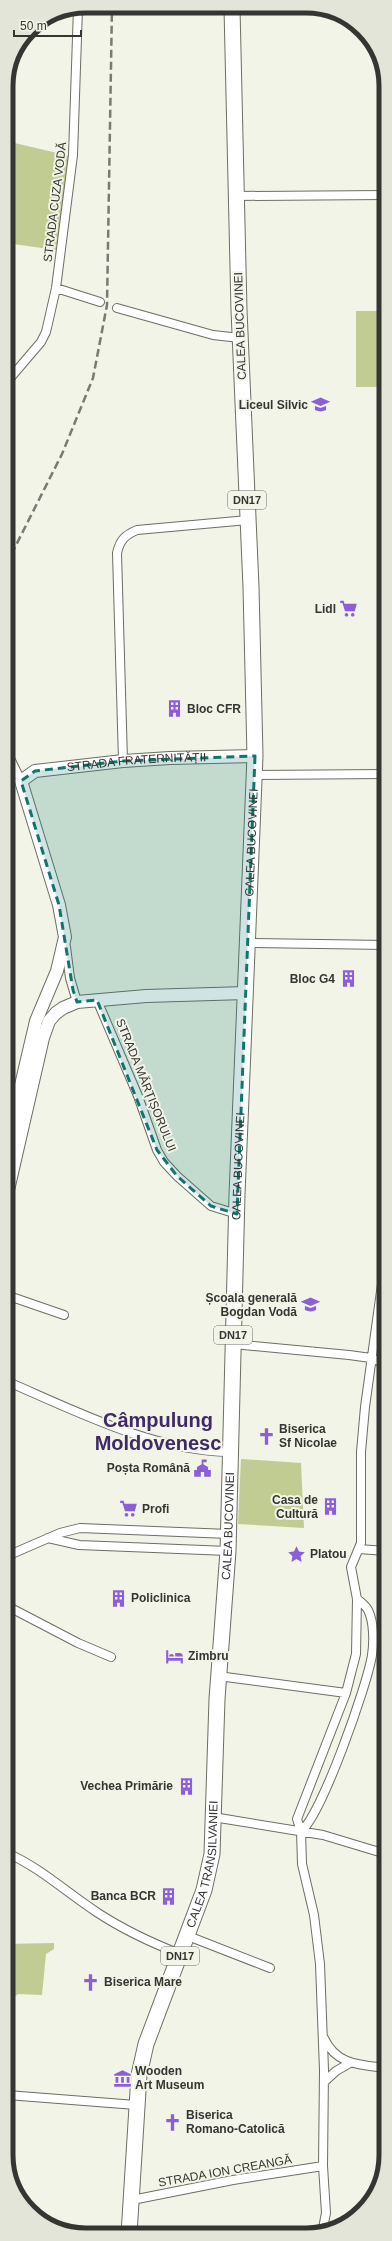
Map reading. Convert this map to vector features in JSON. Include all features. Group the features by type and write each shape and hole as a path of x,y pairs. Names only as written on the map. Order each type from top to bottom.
{"highway":[{"name":"CALEA BUCOVINEI","path":"218,1676 229,1534 237,1214 255,756 248,520 240,338 232,13"},
{"name":"CALEA TRANSILVANIEI","path":"130,2228 139,2075 146,2044 188,1936 208,1877 212,1854 218,1676"}],"street":[{"name":"STRADA CUZA VODĂ","path":"13,376 32,356 46,332 56,288 73,155 78,14"},
{"path":"236,196 379,195"},
{"path":"56,288 100,302"},
{"path":"117,308 213,335 240,338"},
{"path":"123,761 116,552 119,543 126,534 137,530 248,520"},
{"name":"STRADA FRATERNITĂȚII","path":"21,781 35,771 123,761 170,758 255,756"},
{"path":"13,764 21,781 60,905 70,978 77,1002"},
{"path":"254,775 379,774"},
{"path":"13,1119 36,1021 57,972 64,938"},
{"path":"248,943 379,945"},
{"path":"13,1169 46,1029 56,1013 77,1002 246,993"},
{"name":"STRADA MĂRȚIȘORULUI","path":"97,1000 138,1096 157,1150 164,1162 177,1176 211,1206 237,1214"},
{"path":"13,1297 64,1315"},
{"path":"323,2226 326,2213 323,2166 324,2082 319,1952 314,1915 302,1864 301,1831 298,1825 298,1814 346,1693 358,1643 356,1612 357,1599 351,1567 359,1549 362,1531 361,1452 371,1358 379,1303"},
{"path":"233,1344 371,1358 379,1361"},
{"path":"13,1384 134,1434 202,1451 230,1452"},
{"path":"13,1553 64,1531 80,1528 229,1534"},
{"path":"48,1538 79,1545 228,1552"},
{"path":"359,1549 379,1550"},
{"path":"301,1831 310,1822 330,1777 352,1724 365,1686 372,1654 373,1638 368,1609 357,1599"},
{"path":"13,1610 78,1643 111,1657"},
{"path":"218,1676 346,1693"},
{"path":"213,1817 323,1835 379,1852"},
{"path":"13,1855 26,1862 97,1913 128,1932 180,1954"},
{"path":"188,1936 270,1968"},
{"path":"323,2035 336,2056 350,2063 379,2067"},
{"path":"324,2082 336,2071 350,2063"},
{"path":"13,2095 136,2105"},
{"name":"STRADA ION CREANGĂ","path":"132,2200 233,2180 323,2166"}],"highlighted area":[{"path":"255,756 237,1214 211,1206 177,1176 157,1150 97,1000 77,1002 73,990 59,905 21,781 27,775 35,771 123,761"}],"green space":[{"path":"13,143 70,156 56,250 13,244"},
{"path":"356,311 379,311 379,387 356,387"},
{"path":"241,1459 301,1463 304,1528 238,1524"},
{"path":"54,1943 54,1949 46,1954 42,1995 18,1994 13,1998 13,1944"}],"railway":[{"path":"13,551 62,454 93,378 107,305 112,13"}],"place":[{"name":"Liceul Silvic","path":"321,405"},
{"name":"Lidl","path":"349,609"},
{"name":"Bloc CFR","path":"174,709"},
{"name":"Bloc G4","path":"348,979"},
{"name":"Școala generală Bogdan Vodă","path":"310,1305"},
{"name":"Biserica Sf Nicolae","path":"266,1436"},
{"name":"Poșta Română","path":"203,1468"},
{"name":"Casa de Cultură","path":"331,1507"},
{"name":"Profi","path":"129,1509"},
{"name":"Platou","path":"297,1554"},
{"name":"Policlinica","path":"118,1598"},
{"name":"Zimbru","path":"175,1656"},
{"name":"Vechea Primărie","path":"186,1786"},
{"name":"Banca BCR","path":"169,1896"},
{"name":"Biserica Mare","path":"91,1982"},
{"name":"Wooden Art Museum","path":"122,2078"},
{"name":"Biserica Romano-Catolică","path":"173,2122"}],"district":[{"name":"Câmpulung Moldovenesc","path":"158,1432"}]}
